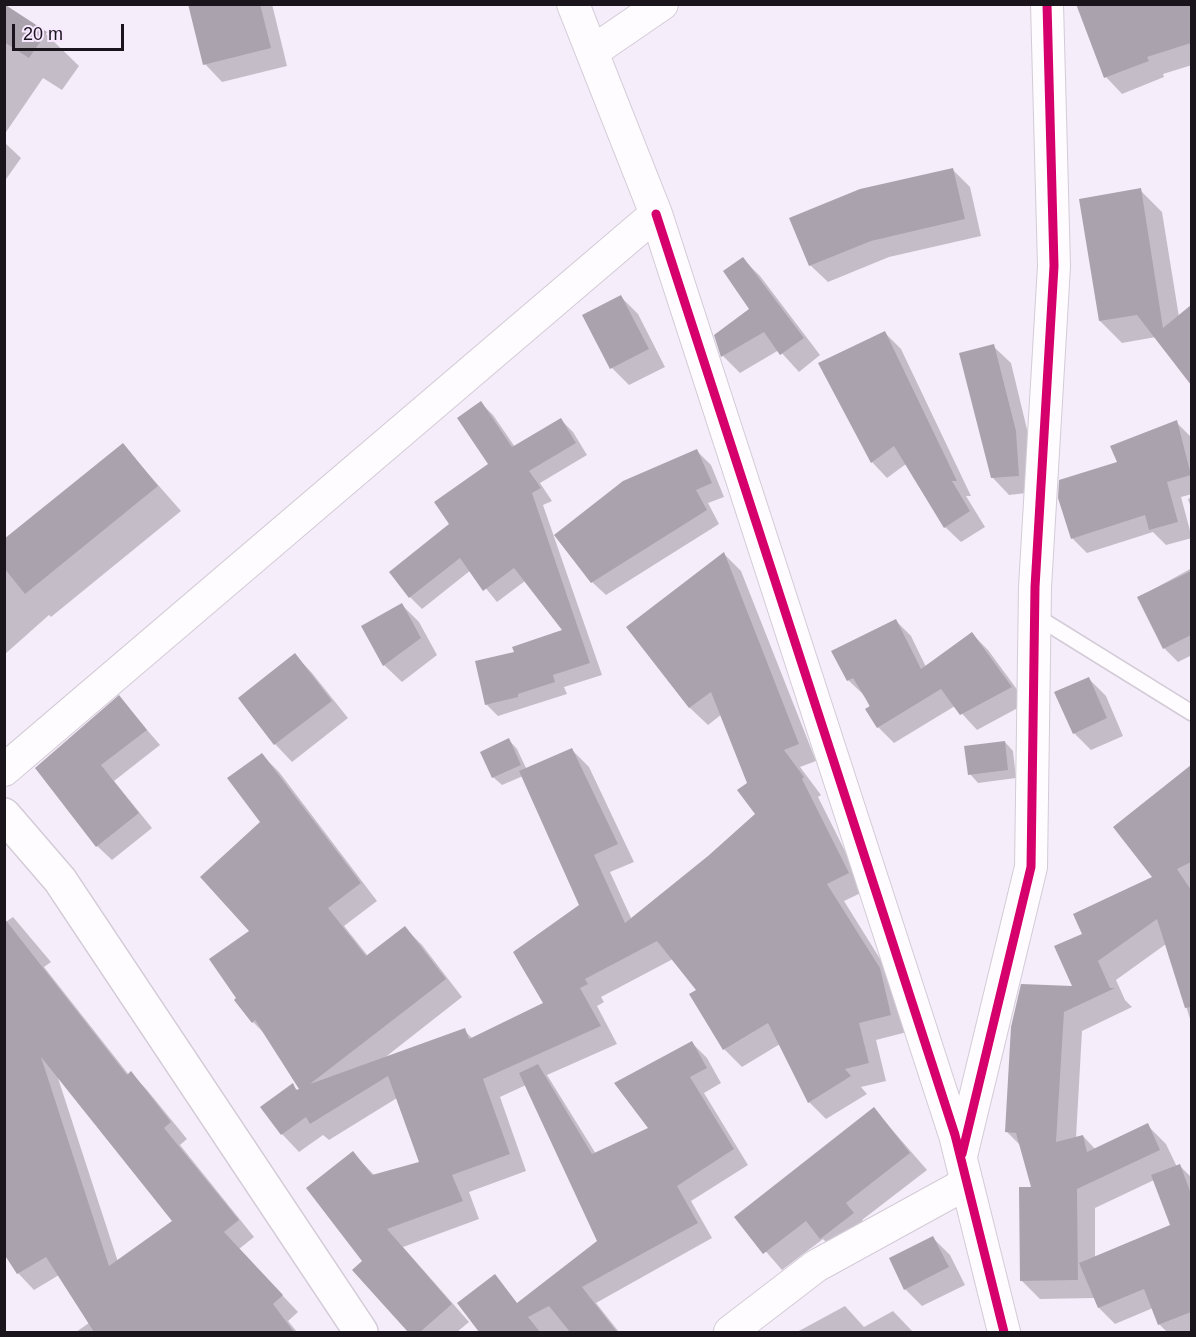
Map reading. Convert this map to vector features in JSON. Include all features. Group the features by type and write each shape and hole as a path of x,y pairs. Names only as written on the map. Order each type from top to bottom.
{"street":[{"path":"573,4 656,214 964,1170 1004,1332"},
{"path":"592,52 662,4"},
{"path":"730,1332 816,1266 964,1170 1031,867 1034,615 1054,267 1047,4"},
{"path":"4,770 656,214"},
{"path":"4,815 60,880 361,1332"}],"lane":[{"path":"1034,615 1191,714"}],"building":[{"path":"4,4 47,32 29,58 4,42"},
{"path":"188,4 260,4 271,48 203,65"},
{"path":"1076,4 1191,4 1191,43 1147,57 1149,61 1104,78"},
{"path":"953,168 965,219 871,241 809,266 789,218 860,189"},
{"path":"1141,188 1163,328 1191,305 1191,385 1137,315 1099,321 1079,199"},
{"path":"743,257 804,338 780,355 764,332 721,357 714,335 749,309 723,271"},
{"path":"621,295 649,349 610,369 582,315"},
{"path":"885,331 957,481 952,481 970,511 944,528 894,446 871,463 818,363"},
{"path":"994,344 1016,431 1019,476 991,478 959,353"},
{"path":"481,401 512,447 561,418 576,443 529,471 541,488 532,493 590,663 553,675 555,682 518,694 518,697 485,705 475,661 514,652 512,647 562,630 514,568 483,591 460,558 409,598 389,572 449,524 434,502 488,464 457,418"},
{"path":"1177,420 1191,475 1167,482 1178,522 1149,530 1145,515 1071,539 1058,498 1059,480 1117,462 1110,446"},
{"path":"123,443 158,486 25,594 4,568 4,539"},
{"path":"697,449 712,483 696,490 707,510 591,583 554,535 623,481"},
{"path":"724,552 799,744 784,750 804,777 802,779 849,873 827,884 880,968 891,1015 859,1023 869,1063 845,1069 851,1076 808,1103 768,1023 723,1050 689,994 696,990 657,941 585,979 588,984 580,988 601,1026 483,1079 510,1154 452,1175 463,1201 387,1229 452,1304 420,1332 408,1332 352,1270 362,1261 306,1188 353,1151 372,1175 419,1162 388,1076 310,1124 306,1117 281,1135 260,1107 293,1083 296,1090 299,1089 255,1020 252,1023 234,1000 236,998 209,959 249,931 200,877 260,822 227,778 262,753 361,883 328,908 366,956 405,926 446,979 310,1084 465,1028 469,1039 543,1003 513,952 579,905 519,771 572,748 618,844 594,855 625,923 708,856 755,814 737,790 747,783 711,692 689,708 626,627"},
{"path":"1191,571 1191,635 1163,649 1137,597"},
{"path":"402,603 421,638 383,666 361,626"},
{"path":"896,619 921,669 972,632 1012,687 960,715 941,689 877,728 865,709 870,706 853,678 847,681 831,651"},
{"path":"295,653 332,701 274,745 238,698"},
{"path":"1089,677 1107,718 1073,734 1054,692"},
{"path":"119,695 147,730 101,765 139,813 96,847 35,768"},
{"path":"509,738 521,765 492,778 480,752"},
{"path":"1005,741 1008,770 968,775 964,746"},
{"path":"1191,765 1191,862 1177,869 1191,890 1191,1007 1185,1008 1157,919 1098,961 1110,988 1115,988 1064,1012 1056,1142 1083,1135 1087,1152 1148,1123 1160,1150 1077,1189 1078,1280 1020,1281 1019,1187 1031,1187 1016,1133 1005,1132 1011,1027 1021,984 1072,986 1054,946 1082,934 1073,914 1152,877 1113,827"},
{"path":"4,918 127,1075 131,1071 171,1122 164,1128 239,1220 224,1232 283,1295 273,1304 294,1332 94,1332 46,1257 17,1274 4,1254","holes":["41,1057 172,1221 109,1266"]},
{"path":"692,1041 707,1068 690,1077 734,1149 677,1186 698,1223 582,1287 617,1332 570,1332 549,1306 528,1317 540,1332 479,1332 457,1303 495,1274 517,1303 597,1241 519,1073 538,1064 592,1154 648,1128 614,1083"},
{"path":"874,1107 910,1153 846,1203 854,1213 820,1239 806,1221 763,1254 734,1217"},
{"path":"1180,1164 1191,1194 1191,1312 1158,1325 1144,1289 1098,1308 1079,1263 1170,1225 1151,1175"},
{"path":"933,1236 949,1267 904,1290 889,1258"}],"cycle path":[{"path":"962,1154 1031,867 1035,587 1054,266 1047,4"},
{"path":"656,214 955,1135 1004,1332"}]}
